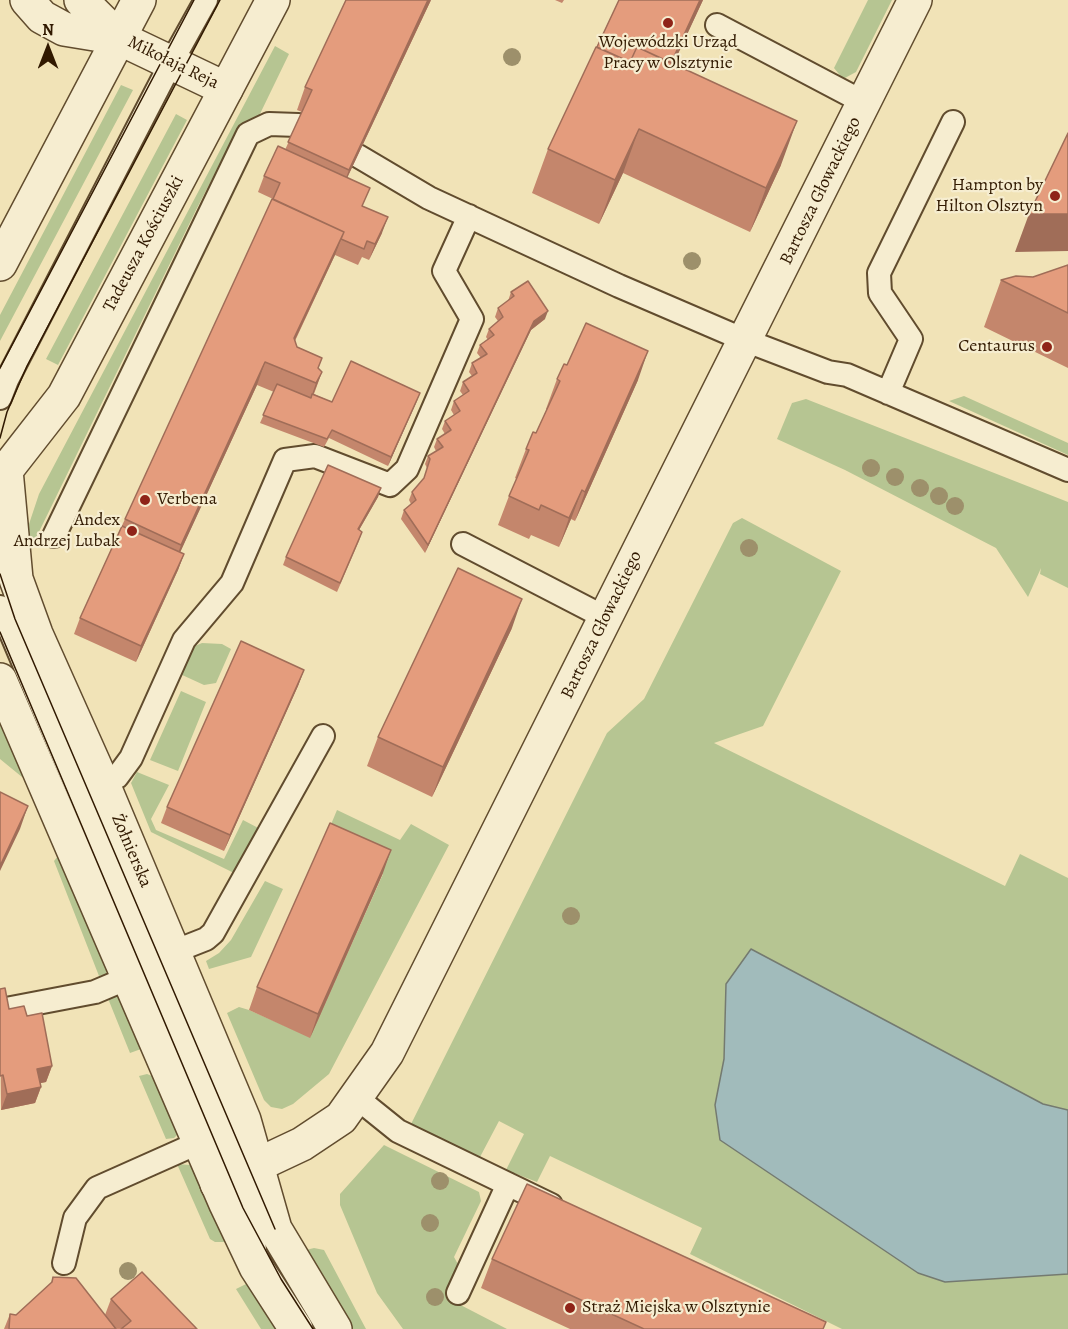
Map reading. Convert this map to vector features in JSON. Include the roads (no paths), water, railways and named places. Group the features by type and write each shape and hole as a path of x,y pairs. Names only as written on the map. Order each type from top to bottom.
{"street":[{"name":"Mikołaja Reja","path":"27,0 42,16 64,29 119,38 226,89"},
{"name":"Mikołaja Reja","path":"81,0 119,38"},
{"path":"0,264 139,0"},
{"name":"Tadeusza Kościuszki","path":"3,474 64,396 273,0"},
{"name":"Bartosza Głowackiego","path":"241,1181 341,1118 387,1053 747,341 915,0"},
{"name":"Żołnierska","path":"3,474 16,579 36,634 103,784 244,1120 241,1181 256,1267 296,1329"},
{"name":"Żołnierska","path":"0,680 198,1143 241,1181 275,1229 334,1329"}],"lane":[{"path":"2,387 206,0"},
{"path":"717,25 865,103"},
{"path":"888,393 911,339 880,293 879,273 953,122"},
{"path":"54,536 248,134 269,124 298,125"},
{"path":"358,156 429,198 747,341 828,372 847,375 1068,470"},
{"path":"103,784 117,777 131,758 184,640 232,583 285,460 315,456 390,485 407,469 472,319 444,271 469,216"},
{"path":"464,544 606,618"},
{"path":"0,607 241,1181"},
{"path":"173,952 206,939 213,933 323,736"},
{"path":"6,1009 95,992 128,978"},
{"path":"357,1098 398,1131 573,1215"},
{"path":"64,1263 75,1218 97,1188 198,1143"},
{"path":"458,1293 508,1184"}],"water":[{"path":"751,949 1043,1104 1068,1110 1068,1274 945,1282 918,1273 720,1140 715,1105 724,1059 726,984"}],"tram line":[{"path":"0,368 194,0"},
{"path":"0,438 7,412 27,366 220,0"},
{"path":"0,574 15,619 275,1229"},
{"path":"0,632 243,1208 281,1279 313,1329"}],"place":[{"name":"Wojewódzki Urząd Pracy w Olsztynie","path":"668,23"},
{"name":"Hampton by Hilton Olsztyn","path":"1055,196"},
{"name":"Centaurus","path":"1047,347"},
{"name":"Verbena","path":"145,500"},
{"name":"Andex Andrzej Lubak","path":"132,531"},
{"name":"Straż Miejska w Olsztynie","path":"570,1308"}]}
